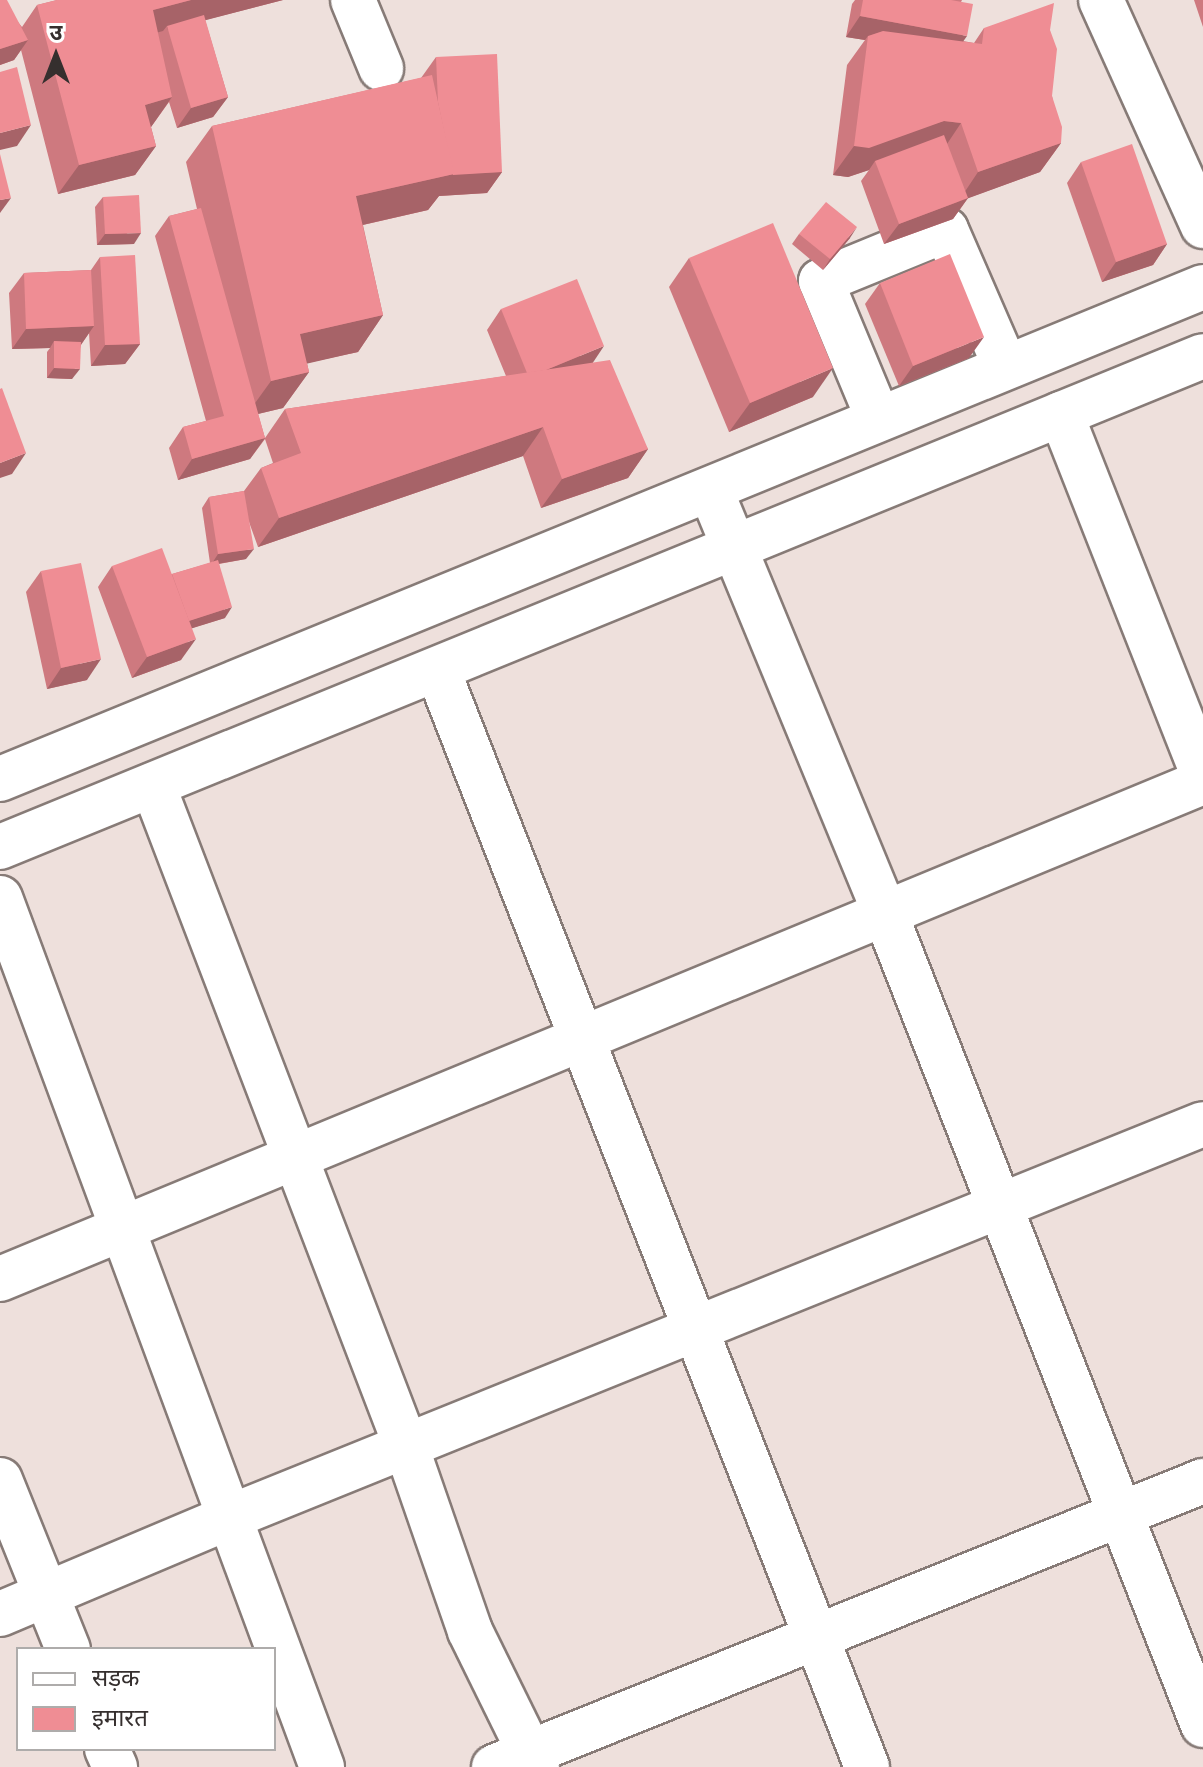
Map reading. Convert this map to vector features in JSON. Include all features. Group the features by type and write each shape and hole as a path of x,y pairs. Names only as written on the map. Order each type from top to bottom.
{"street":[{"path":"353,0 381,68"},
{"path":"1101,0 1203,226"},
{"path":"878,418 821,281 946,230 1005,366"},
{"path":"0,779 711,491 878,418 1203,287"},
{"path":"0,847 438,671 1203,356"},
{"path":"1061,414 1203,775"},
{"path":"711,491 885,913 1203,1725"},
{"path":"438,671 867,1767"},
{"path":"0,1279 122,1226 1203,782"},
{"path":"153,785 406,1446 470,1631 520,1762 1203,1481"},
{"path":"0,898 322,1767"},
{"path":"0,1614 230,1517 1203,1124"},
{"path":"0,1480 67,1647"}],"building":[{"path":"0,0 7,0 28,40 0,49"},
{"path":"57,0 191,0 153,10 172,97 145,105 156,146 79,165 37,5"},
{"path":"863,0 951,0 973,4 967,36 860,16"},
{"path":"1054,3 1050,30 1057,49 1052,96 1062,127 1061,143 978,172 961,123 944,121 869,148 854,146 868,36 883,31 982,44 984,28"},
{"path":"204,15 228,97 191,108 167,26"},
{"path":"497,54 502,172 453,175 438,102 436,57"},
{"path":"17,67 31,125 0,133 0,72"},
{"path":"432,75 454,174 356,196 383,315 300,334 309,372 271,381 212,126"},
{"path":"944,135 968,198 899,224 875,161"},
{"path":"1132,144 1167,244 1116,262 1081,162"},
{"path":"0,154 11,198 0,200"},
{"path":"139,195 141,233 105,234 103,197"},
{"path":"826,202 857,227 830,259 799,234"},
{"path":"201,208 265,438 192,459 183,427 224,416 169,216"},
{"path":"773,223 833,368 750,403 689,258"},
{"path":"950,254 984,337 913,366 880,283"},
{"path":"135,255 140,344 105,345 100,257"},
{"path":"91,270 94,326 26,329 24,273"},
{"path":"577,279 604,346 546,370 527,373 501,309"},
{"path":"54,341 81,342 80,369 54,368"},
{"path":"610,360 648,449 562,479 543,427 279,518 261,468 301,453 285,409"},
{"path":"0,389 26,453 0,463"},
{"path":"244,491 254,549 218,554 209,497"},
{"path":"162,548 196,639 147,657 112,566"},
{"path":"218,560 232,607 189,621 172,574"},
{"path":"81,563 101,659 61,668 41,571"}]}
